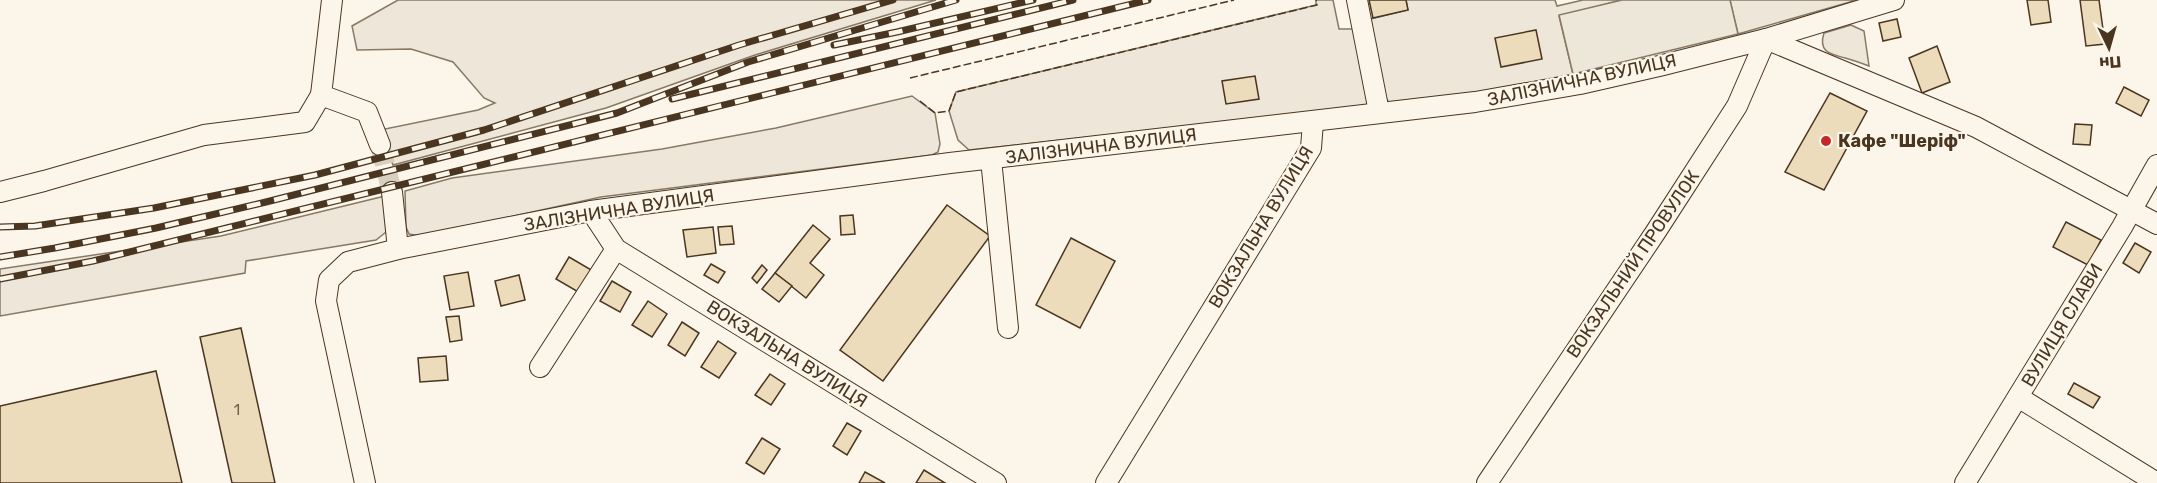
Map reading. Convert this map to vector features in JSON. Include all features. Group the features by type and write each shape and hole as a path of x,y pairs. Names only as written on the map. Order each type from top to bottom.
{"street":[{"path":"0,192 204,135 305,122 321,95 332,0"},
{"path":"1357,0 1379,112"},
{"name":"ЗАЛІЗНИЧНА ВУЛИЦЯ","path":"365,483 326,301 329,280 348,262 398,249 591,211 991,159 1475,102 1580,84 1766,39 1894,0"},
{"path":"1766,39 1976,127 2157,224"},
{"name":"ВОКЗАЛЬНИЙ ПРОВУЛОК","path":"1487,483 1655,233 1737,106 1766,39"},
{"path":"321,95 367,112 380,145"},
{"name":"ВОКЗАЛЬНА ВУЛИЦЯ","path":"1106,483 1311,148 1313,122"},
{"path":"991,159 1008,328"},
{"name":"ВУЛИЦЯ СЛАВИ","path":"1965,483 2132,211 2157,165"},
{"path":"392,192 398,249"},
{"name":"ВОКЗАЛЬНА ВУЛИЦЯ","path":"591,211 616,249 996,483"},
{"path":"540,367 616,249"},
{"path":"2018,397 2157,483"}],"shaded area":[{"path":"398,0 936,0 755,55 606,108 393,165 380,130 478,110 495,103 484,98 453,62 411,49 357,50 352,26"},
{"path":"1316,0 1333,0 1339,29 1355,29 1372,105 969,150 958,140 949,111 956,92 1316,5"},
{"path":"1406,0 1555,0 1557,6 1583,0 1622,0 1559,16 1573,74 1444,99 1389,103 1385,96 1370,19 1408,10"},
{"path":"1622,0 1730,0 1738,34 1573,74 1559,15"},
{"path":"1730,0 1857,0 1738,34"},
{"path":"1851,25 1864,31 1869,66 1835,55 1824,48 1824,33"},
{"path":"912,96 935,113 940,144 938,152 932,155 601,197 421,236 409,234 406,227 405,191 452,178 662,149 776,128"},
{"path":"385,196 386,232 376,240 246,261 245,273 0,316 0,269 221,236"}],"building":[{"path":"1369,0 1406,0 1408,10 1373,18"},
{"path":"2027,0 2048,0 2051,22 2031,25"},
{"path":"2080,0 2099,0 2105,44 2086,46"},
{"path":"1897,19 1901,37 1883,41 1879,23"},
{"path":"1536,30 1542,59 1501,67 1495,38"},
{"path":"1937,46 1950,82 1922,93 1909,58"},
{"path":"1255,76 1259,99 1226,104 1222,81"},
{"path":"2124,87 2149,100 2141,116 2116,103"},
{"name":"Кафе \"Шеріф\"","path":"1830,93 1867,111 1824,190 1785,172"},
{"path":"2075,124 2092,125 2090,145 2073,144"},
{"path":"947,205 990,236 883,381 840,350"},
{"path":"853,215 855,234 841,235 840,216"},
{"path":"2066,222 2101,240 2088,265 2053,247"},
{"path":"813,225 830,239 810,263 824,275 806,298 775,273"},
{"path":"732,226 734,244 720,245 718,227"},
{"path":"713,227 716,253 687,257 683,230"},
{"path":"1071,238 1115,261 1080,328 1036,305"},
{"path":"2135,243 2151,252 2139,273 2123,263"},
{"path":"569,257 593,271 580,293 556,279"},
{"path":"711,264 725,272 718,283 704,275"},
{"path":"762,265 767,270 757,283 752,278"},
{"path":"468,272 474,306 450,310 444,276"},
{"path":"775,273 792,286 779,302 762,289"},
{"path":"519,275 525,300 501,306 495,281"},
{"path":"612,281 631,292 620,312 600,301"},
{"path":"648,301 667,314 652,337 632,325"},
{"path":"459,316 462,340 450,342 446,317"},
{"path":"682,322 699,333 685,356 668,345"},
{"path":"241,328 275,483 232,483 200,337"},
{"path":"718,341 736,353 719,378 701,367"},
{"path":"446,356 448,380 420,382 418,358"},
{"path":"156,371 182,483 0,483 0,406"},
{"path":"770,374 785,384 771,405 755,395"},
{"path":"2074,383 2100,397 2093,408 2068,394"},
{"path":"847,423 861,431 847,455 833,446"},
{"path":"762,438 780,449 764,474 746,463"},
{"path":"924,470 945,483 916,483"},
{"path":"865,472 885,483 859,483"}],"tunnel":[{"path":"380,145 392,192"}],"railway":[{"path":"0,227 35,226 154,208 315,175 484,130 739,45 893,0"},
{"path":"0,257 156,228 617,113 748,62 956,0"},
{"path":"834,45 1033,0"},
{"path":"672,99 1073,0"},
{"path":"0,279 93,261 1148,0"}],"fence":[{"path":"910,78 1234,0"},
{"path":"920,101 935,113 949,111 956,92 1317,5 1316,0"}],"place":[{"name":"Кафе \"Шеріф\"","path":"1826,141"}]}
